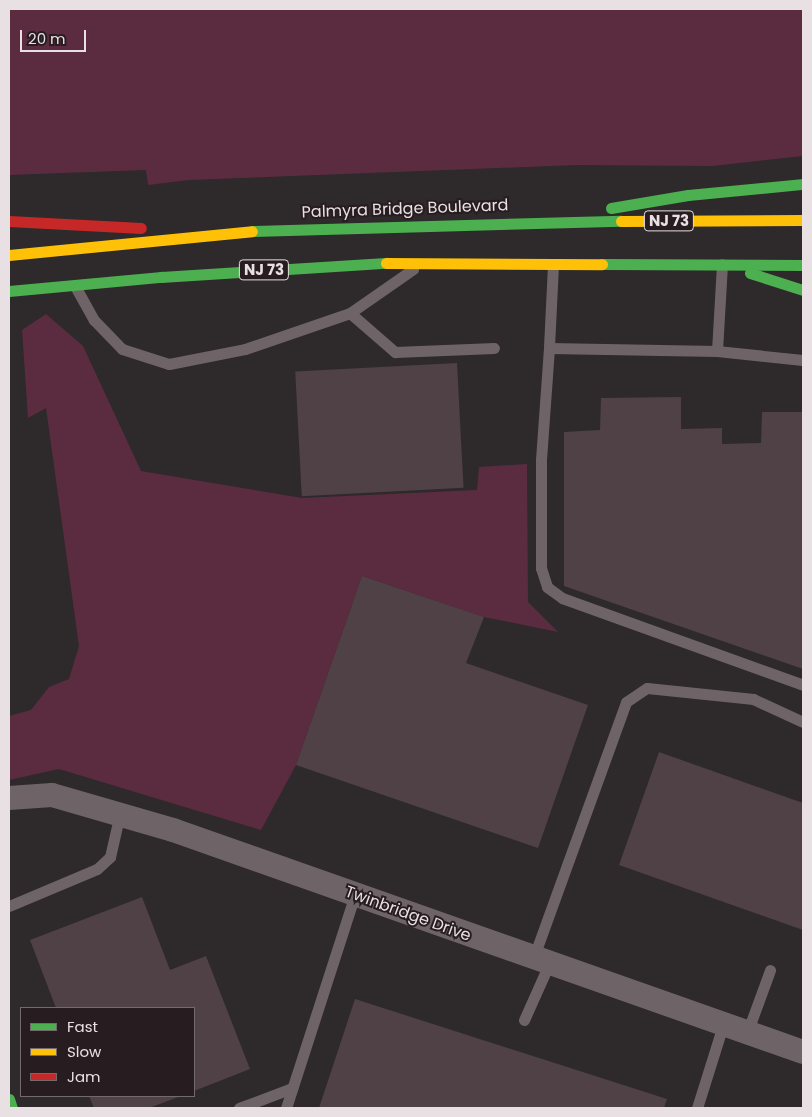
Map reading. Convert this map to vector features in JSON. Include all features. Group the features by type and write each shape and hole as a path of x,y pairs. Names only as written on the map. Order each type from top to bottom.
{"main road":[{"path":"534,221 688,195 803,184"},
{"name":"Palmyra Bridge Boulevard","path":"9,255 215,233 534,221 803,220"},
{"path":"9,221 215,233"},
{"name":"NJ 73","path":"9,291 74,284 282,269 420,264 803,265"},
{"path":"722,264 803,290"},
{"path":"9,1100 12,1108"}],"street":[{"name":"Twinbridge Drive","path":"9,798 52,795 120,813 803,1052"}],"lane":[{"path":"74,284 94,320 122,349 169,364 245,348 350,314 420,264"},
{"path":"717,351 722,264"},
{"path":"552,265 541,510 541,568 547,587 562,598 803,684"},
{"path":"350,314 395,352 494,348"},
{"path":"549,348 717,351 803,360"},
{"path":"524,1020 540,961 626,702 647,688 753,699 803,722"},
{"path":"9,906 97,869 110,857 120,813"},
{"path":"286,1108 355,895"},
{"path":"747,1033 770,970"},
{"path":"697,1108 723,1025"},
{"path":"239,1108 292,1088"}],"shaded area":[{"path":"9,9 803,9 803,156 712,166 576,165 189,180 148,185 146,170 9,175"},
{"path":"46,314 83,346 141,471 302,498 477,490 479,467 527,464 528,602 558,632 484,617 362,576 296,765 261,830 59,769 9,780 9,716 31,710 49,687 69,679 79,646 46,408 28,418 22,330"}],"building":[{"path":"457,363 464,488 302,496 295,371"},
{"path":"681,397 681,429 722,428 722,444 761,443 762,412 803,412 803,669 564,586 564,432 600,430 601,398"},
{"path":"362,576 484,617 466,663 588,705 538,848 296,765"},
{"path":"659,752 803,803 803,930 619,865"},
{"path":"142,897 170,970 206,956 250,1069 195,1091 195,1007 56,1007 30,940"},
{"path":"355,999 667,1099 664,1108 319,1108"},
{"path":"89,1097 178,1097 149,1108 94,1108"}],"traffic: fast":[{"path":"611,208 688,195 803,184"},
{"path":"252,231 621,221"},
{"path":"9,291 161,277 386,263"},
{"path":"602,264 803,265"},
{"path":"750,273 803,290"},
{"path":"9,1099 12,1108"}],"traffic: slow":[{"path":"621,221 803,220"},
{"path":"9,255 252,231"},
{"path":"386,263 602,264"}],"traffic: jam":[{"path":"9,221 141,228"}]}
